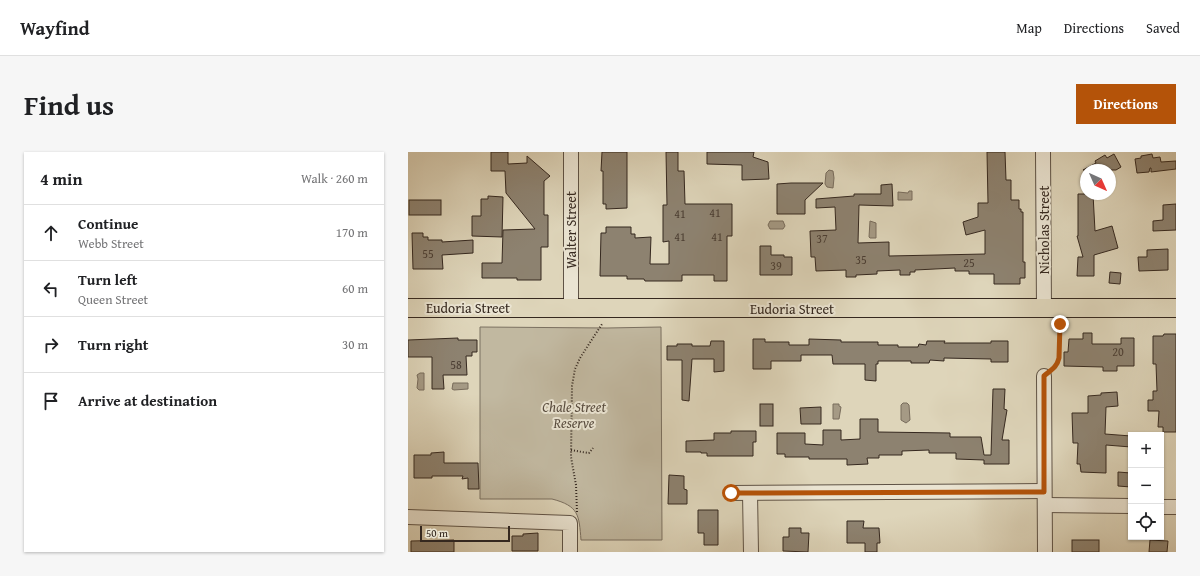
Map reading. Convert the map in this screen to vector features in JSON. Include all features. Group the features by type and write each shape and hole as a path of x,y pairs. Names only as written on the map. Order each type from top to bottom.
{"main road":[{"name":"Eudoria Street","path":"408,308 1176,308"}],"street":[{"name":"Walter Street","path":"571,152 571,308"},
{"name":"Nicholas Street","path":"1043,152 1052,308"},
{"path":"1044,376 1045,552"},
{"path":"731,493 1044,498 1128,506"},
{"path":"750,493 751,552"},
{"path":"1164,506 1176,507"},
{"path":"408,517 570,523 570,552"}],"path":[{"path":"1044,376 1056,367 1059,358 1052,308"},
{"path":"570,523 577,512 576,485 571,457 572,386 575,369 580,358 602,324"},
{"path":"572,450 589,452 593,448"}],"green space":[{"name":"Chale Street Reserve","path":"480,327 661,327 662,540 581,540 576,513 573,508 561,502 552,499 480,499"}],"shaded area":[{"path":"829,170 833,171 833,188 827,187 825,184 826,173"},
{"path":"909,191 912,191 912,200 898,200 898,192 908,193"},
{"path":"770,221 783,221 785,226 783,229 770,229 768,225"},
{"path":"870,221 876,223 876,238 869,237"},
{"path":"424,373 424,390 419,390 417,388 417,375"},
{"path":"453,383 468,383 468,389 454,390 452,389"},
{"path":"903,403 907,403 909,405 910,420 906,423 901,420 901,405"},
{"path":"833,404 839,404 841,407 839,419 833,419"}],"building":[{"path":"491,152 508,152 508,164 527,163 527,156 550,176 544,181 544,215 548,215 548,247 541,247 541,280 482,278 482,263 502,263 503,230 535,229 506,193 505,171 491,171"},
{"path":"602,152 627,152 627,208 606,209 606,204 603,204 603,171 601,171"},
{"path":"666,152 678,152 678,171 684,171 685,204 732,204 732,236 727,236 727,281 714,281 714,275 682,275 682,281 645,281 644,279 627,279 627,276 600,276 601,233 606,233 606,227 631,227 631,234 635,234 635,238 651,237 650,264 669,264 669,241 663,242 663,205 667,205"},
{"path":"707,152 754,152 753,157 768,162 769,179 742,180 742,165 707,164"},
{"path":"987,152 1005,152 1006,180 1011,180 1011,200 1019,200 1019,209 1023,212 1023,262 1025,262 1025,278 1020,278 1020,284 994,284 994,274 969,274 969,271 955,271 955,268 915,270 915,272 910,272 910,275 900,275 900,270 877,271 877,274 856,275 856,277 846,277 846,270 816,271 815,257 811,257 810,231 836,230 835,207 816,208 816,199 854,196 854,194 881,194 881,185 892,184 893,206 859,205 858,243 889,242 889,256 985,254 985,230 966,235 963,222 978,217 978,203 988,203"},
{"path":"1114,154 1121,167 1116,170 1116,164 1094,164 1096,163 1095,161 1105,155 1107,158"},
{"path":"1152,154 1153,158 1160,157 1161,162 1176,161 1176,169 1151,172 1150,168 1149,172 1137,173 1135,159"},
{"path":"823,183 805,200 805,214 777,214 777,184"},
{"path":"1078,194 1080,194 1080,200 1093,200 1095,231 1112,226 1118,248 1094,255 1094,276 1077,276 1078,257 1083,257 1078,236"},
{"path":"488,196 503,197 502,237 472,236 472,216 481,216 481,199 488,199"},
{"path":"409,200 441,200 441,215 409,215"},
{"path":"1176,204 1176,230 1153,231 1153,221 1163,220 1163,205"},
{"path":"412,233 423,233 423,237 428,237 428,240 442,240 442,242 473,240 473,253 442,255 443,269 413,269"},
{"path":"760,246 771,246 771,255 784,255 784,257 792,257 792,275 760,275"},
{"path":"1168,249 1168,270 1139,271 1138,257 1147,257 1147,250"},
{"path":"1110,272 1121,273 1120,284 1109,283"},
{"path":"1083,333 1092,333 1092,344 1121,344 1121,338 1134,338 1134,366 1117,366 1117,371 1103,371 1103,367 1064,366 1064,352 1068,352 1069,339 1083,339"},
{"path":"1164,334 1176,334 1176,432 1163,432 1163,427 1158,427 1159,411 1148,411 1148,400 1153,400 1153,391 1157,391 1156,364 1153,364 1153,336 1163,336"},
{"path":"458,338 458,340 477,340 477,352 472,352 472,356 466,356 467,375 443,375 444,389 432,389 432,357 408,357 408,340"},
{"path":"753,339 765,339 765,342 789,342 789,345 809,345 809,339 841,340 841,342 878,342 878,345 898,345 898,347 918,347 919,344 926,345 927,341 945,341 944,343 991,343 991,341 1008,341 1008,362 991,362 991,359 944,358 944,361 930,360 929,363 911,363 911,361 878,361 878,364 876,364 876,381 865,380 865,364 833,364 832,355 801,355 801,361 771,361 771,369 753,369"},
{"path":"711,341 724,341 724,371 714,372 714,359 692,359 689,401 682,400 682,360 667,360 667,346 692,344 692,346 710,346"},
{"path":"993,389 1005,389 1004,409 1007,410 1002,440 1009,440 1009,464 984,464 984,460 956,459 956,453 929,453 929,450 902,451 902,455 879,455 879,458 867,458 868,464 847,465 847,459 809,459 809,457 785,457 785,454 777,454 777,433 805,433 805,444 823,445 823,430 841,430 841,440 860,439 860,419 878,419 878,432 950,433 950,437 981,437 984,455 991,455"},
{"path":"1117,392 1118,406 1106,407 1105,434 1128,436 1128,447 1106,445 1106,473 1081,472 1080,464 1077,464 1078,443 1073,443 1072,413 1088,413 1088,396 1101,395 1101,393"},
{"path":"760,404 773,404 773,426 760,426"},
{"path":"821,407 821,424 801,424 800,408"},
{"path":"731,431 756,431 756,442 753,442 753,456 707,456 707,453 686,452 686,441 714,440 714,433 731,433"},
{"path":"444,452 444,463 478,463 479,489 468,489 468,478 462,479 463,476 432,476 432,478 414,478 414,455 431,455 431,453"},
{"path":"1118,472 1128,473 1128,487 1118,486"},
{"path":"669,475 684,476 684,489 687,490 687,504 668,504"},
{"path":"698,510 718,510 718,545 704,545 704,533 698,533"},
{"path":"847,521 864,521 863,528 879,528 880,543 877,543 877,552 865,552 865,543 847,543"},
{"path":"789,528 801,528 801,533 809,533 808,552 783,551 783,537 789,537"},
{"path":"538,533 538,551 512,551 512,536 523,536 523,534"},
{"path":"454,540 454,552 411,552 411,541"},
{"path":"1072,540 1099,540 1099,552 1072,552"},
{"path":"1150,540 1168,541 1167,552 1149,552"}],"route":[{"path":"731,493 1044,492 1044,376 1056,367 1058,363 1060,324"}]}
